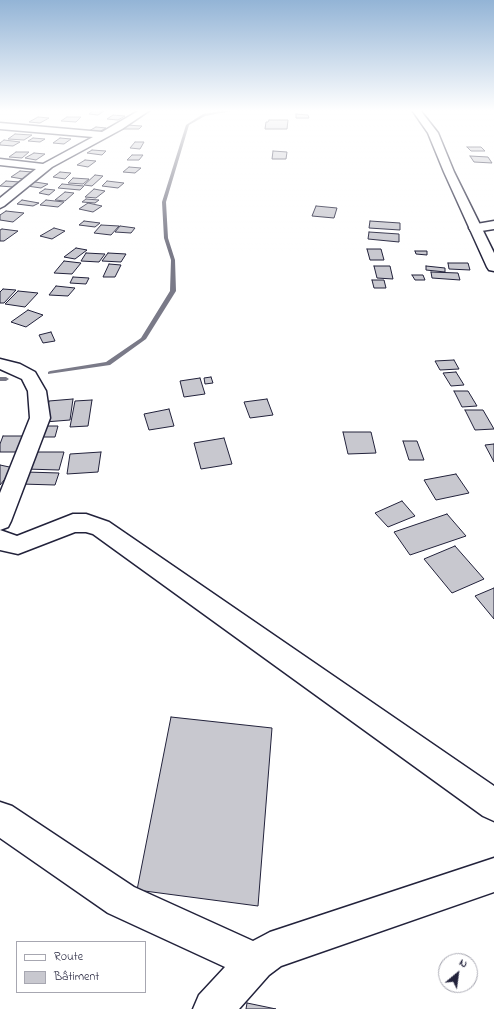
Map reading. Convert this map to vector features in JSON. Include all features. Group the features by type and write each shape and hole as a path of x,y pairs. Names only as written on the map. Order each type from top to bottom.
{"street":[{"path":"0,204 46,167 64,157"},
{"path":"444,157 494,267"},
{"path":"0,162 46,167"},
{"path":"475,228 494,225"},
{"path":"0,364 14,368 29,376 37,391 40,418 0,521"},
{"path":"0,539 9,544 18,545 73,523 86,523 101,528 494,805"},
{"path":"0,818 121,900 256,962"},
{"path":"213,1009 256,962 270,951 494,875"}],"building":[{"path":"27,157 40,157 36,160 25,158"},
{"path":"130,157 141,157 139,160 127,160"},
{"path":"272,157 286,157 286,159 272,159"},
{"path":"471,157 488,157 492,163 474,162"},
{"path":"85,160 96,161 88,167 77,165"},
{"path":"129,167 141,168 135,173 123,172"},
{"path":"20,171 32,172 23,179 11,177"},
{"path":"60,172 71,173 65,179 53,177"},
{"path":"95,175 103,176 92,186 84,185"},
{"path":"73,178 89,179 83,184 68,183"},
{"path":"6,181 20,182 13,187 0,186"},
{"path":"107,181 124,183 118,188 102,186"},
{"path":"35,182 48,184 41,188 27,186"},
{"path":"62,184 84,186 80,190 58,188"},
{"path":"45,189 55,190 49,195 39,193"},
{"path":"94,189 105,191 96,198 85,197"},
{"path":"65,192 74,193 65,201 55,200"},
{"path":"86,199 99,200 95,203 82,202"},
{"path":"22,200 39,203 33,206 17,204"},
{"path":"46,200 64,202 58,207 40,205"},
{"path":"88,203 102,206 93,212 79,209"},
{"path":"316,206 337,208 334,218 312,216"},
{"path":"6,211 24,213 13,222 0,220 0,215"},
{"path":"84,221 100,223 95,227 79,225"},
{"path":"370,221 400,223 400,230 369,228"},
{"path":"101,225 119,226 111,235 94,233"},
{"path":"120,226 135,228 131,233 115,232"},
{"path":"54,228 65,231 52,239 40,236"},
{"path":"0,230 18,231 4,241 0,241"},
{"path":"369,232 399,234 399,242 368,239"},
{"path":"76,248 87,250 75,259 64,257"},
{"path":"367,249 381,249 384,260 370,260"},
{"path":"415,251 427,251 427,255 416,254"},
{"path":"86,253 105,254 99,262 81,261"},
{"path":"108,253 126,254 121,262 102,261"},
{"path":"64,261 81,263 72,274 54,273"},
{"path":"448,263 468,263 470,270 449,269"},
{"path":"109,264 121,265 115,277 103,277"},
{"path":"374,266 390,266 393,279 377,278"},
{"path":"426,266 445,268 445,272 426,270"},
{"path":"431,272 458,273 460,280 432,278"},
{"path":"412,275 423,275 425,280 415,280"},
{"path":"73,277 89,278 86,284 70,283"},
{"path":"372,280 384,280 386,288 374,288"},
{"path":"56,286 75,288 68,296 49,295"},
{"path":"3,289 16,290 4,303 0,303 0,292"},
{"path":"18,291 38,293 25,307 5,304"},
{"path":"28,310 43,315 26,327 11,322"},
{"path":"51,332 55,341 43,343 39,335"},
{"path":"454,360 459,369 440,370 435,361"},
{"path":"456,372 464,385 451,386 443,373"},
{"path":"211,377 213,383 205,384 204,378"},
{"path":"200,378 205,394 184,397 180,381"},
{"path":"454,391 468,391 477,406 462,407"},
{"path":"73,399 70,420 45,422 49,401"},
{"path":"267,399 273,415 250,418 244,402"},
{"path":"92,400 88,426 70,427 75,401"},
{"path":"169,409 174,426 149,430 144,414"},
{"path":"465,410 483,410 494,429 475,430"},
{"path":"44,426 58,426 55,437 41,437"},
{"path":"343,432 371,432 376,453 348,454"},
{"path":"3,436 23,436 17,452 0,452 0,444"},
{"path":"224,438 232,464 201,469 194,443"},
{"path":"403,441 417,441 424,460 409,460"},
{"path":"494,444 494,462 485,445"},
{"path":"33,452 64,452 59,470 26,469"},
{"path":"101,452 98,472 67,474 70,454"},
{"path":"0,465 14,468 0,485"},
{"path":"26,472 59,473 55,485 21,484"},
{"path":"456,474 469,493 436,500 424,480"},
{"path":"402,501 415,516 388,527 375,513"},
{"path":"447,514 466,536 410,555 394,532"},
{"path":"455,546 484,579 452,593 424,559"},
{"path":"494,588 494,619 475,596"},
{"path":"171,717 272,728 258,906 137,890"},
{"path":"247,1003 276,1009 246,1009"}],"waterway":[{"path":"50,373 108,364 143,339 173,291 173,260 166,238 164,202 178,157"},
{"path":"0,379 6,379"}]}
